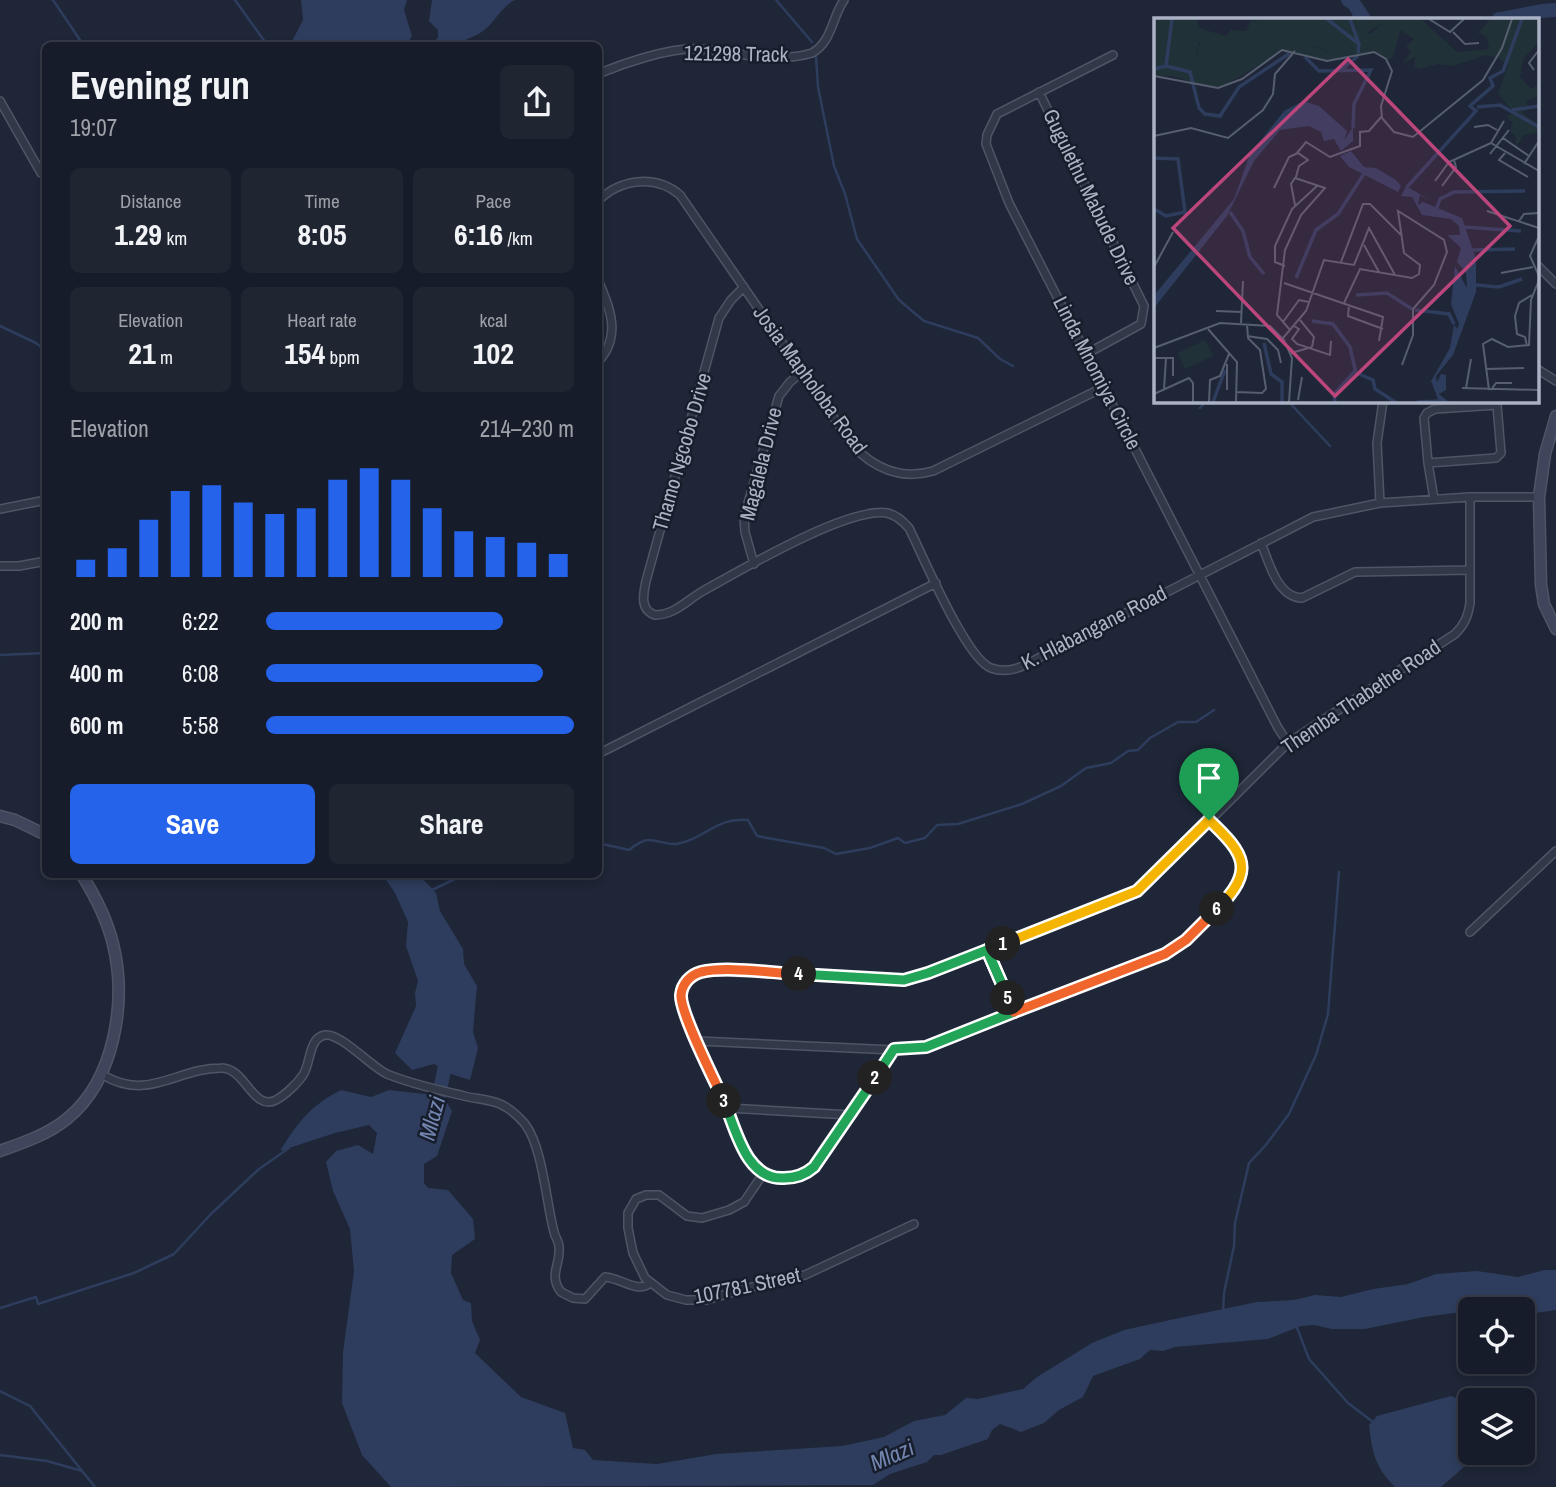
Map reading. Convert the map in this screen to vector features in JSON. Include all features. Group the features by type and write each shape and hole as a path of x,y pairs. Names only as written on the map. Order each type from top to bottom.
{"street":[{"name":"121298 Track","path":"602,72 658,55 692,49 751,57 812,53 818,50 829,35 844,0"},
{"name":"Linda Mnomiya Circle","path":"1113,55 997,114 987,135 986,144 1009,203 1288,743"},
{"name":"Gugulethu Mabude Drive","path":"1039,92 1144,306 1141,324 1088,353"},
{"path":"0,101 41,173"},
{"name":"Josia Mapholoba Road","path":"602,198 617,187 630,183 652,183 673,190 689,207 863,456 882,468 912,475 933,471 1104,387"},
{"path":"1538,266 1556,284"},
{"name":"Thamo Ngcobo Drive","path":"660,615 649,613 644,606 646,582 717,325 726,307 744,287"},
{"path":"602,289 613,323 612,339 602,355"},
{"path":"1538,370 1556,381"},
{"name":"Magalela Drive","path":"754,564 745,532 744,517 779,396 790,382 803,372"},
{"path":"1380,503 1377,443 1383,402"},
{"path":"1428,463 1496,458 1501,453 1495,403 1435,410 1423,418 1428,463 1434,499"},
{"path":"1556,416 1552,441 1541,474 1539,497 1541,585 1544,604 1556,629"},
{"name":"K. Hlabangane Road","path":"660,615 674,610 699,593 827,526 862,516 888,513 909,528 973,653 991,668 1008,670 1018,668 1313,517 1380,503 1470,497 1539,497"},
{"name":"Themba Thabethe Road","path":"763,1174 748,1157 683,1011 681,994 687,980 698,973 740,971 904,980 1137,891 1288,743 1455,634 1462,626 1468,615 1470,497"},
{"path":"0,509 42,501"},
{"path":"1261,543 1283,590 1295,598 1302,598 1355,572 1470,570"},
{"path":"0,566 42,562"},
{"path":"602,752 936,583"},
{"path":"0,816 42,833"},
{"path":"698,1041 894,1049 926,1047 1165,954 1186,940 1233,893 1242,870 1241,858 1231,841 1209,820"},
{"path":"1470,932 1556,851"},
{"path":"0,1151 44,1133 67,1119 84,1102 103,1075 114,1035 117,1004 114,947 95,897 84,878"},
{"path":"987,950 1014,1012"},
{"name":"107781 Street","path":"103,1075 120,1084 137,1086 208,1069 226,1068 241,1077 260,1100 271,1102 297,1082 307,1069 316,1040 326,1035 339,1039 375,1068 389,1074 505,1106 529,1130 559,1246 554,1274 561,1292 569,1297 585,1299 605,1277 619,1279 639,1288 650,1283 658,1290 678,1298 706,1300 805,1275 914,1224"},
{"path":"650,1283 637,1265 630,1244 627,1217 633,1202 646,1195 659,1195 687,1216 702,1217 729,1210 744,1202 763,1174 789,1178 809,1171 822,1157 894,1049"},
{"path":"727,1108 849,1115"}],"water":[{"path":"301,0 407,0 404,10 412,36 408,42 292,42 303,20"},
{"path":"432,0 515,0 483,31 464,42 434,42 438,37 438,30 429,21"},
{"path":"385,878 422,878 436,893 440,911 463,949 464,964 477,986 473,1032 478,1048 470,1080 451,1074 434,1064 412,1070 395,1053 416,1006 418,981 406,946 408,922"},
{"path":"341,1090 371,1097 389,1090 443,1096 452,1111 437,1156 424,1164 424,1183 428,1188 448,1190 473,1219 475,1239 452,1255 451,1273 463,1300 471,1303 472,1321 480,1340 475,1353 521,1397 565,1413 573,1448 585,1450 593,1460 657,1464 716,1454 842,1446 884,1437 914,1421 945,1415 966,1398 978,1399 1023,1389 1037,1377 1092,1343 1124,1330 1257,1302 1294,1300 1315,1295 1341,1297 1408,1284 1436,1274 1477,1271 1518,1277 1544,1270 1556,1270 1556,1310 1535,1313 1535,1297 1458,1297 1458,1313 1365,1329 1301,1326 1268,1339 1175,1347 1163,1351 1150,1350 1140,1359 1093,1376 1083,1397 1059,1410 1044,1423 1021,1432 1000,1424 992,1430 988,1439 934,1455 927,1462 890,1474 873,1485 391,1487 362,1455 342,1403 343,1352 354,1271 350,1229 333,1191 326,1162 336,1151 358,1145 373,1154 377,1133 369,1125 280,1151 293,1131 321,1102"},
{"path":"1451,1396 1458,1399 1458,1465 1466,1465 1441,1487 1395,1487 1376,1459 1369,1425 1377,1416"}],"waterway":[{"path":"53,0 81,42"},
{"path":"235,0 265,42"},
{"path":"776,0 812,42"},
{"path":"1348,0 1363,18"},
{"path":"1352,18 1358,10"},
{"path":"1504,18 1556,10"},
{"path":"816,57 818,87 834,166 857,239 899,300 924,321 978,338 1000,359 1013,366"},
{"path":"0,326 42,348"},
{"path":"1200,408 1205,402"},
{"path":"1289,402 1330,446"},
{"path":"0,655 42,653"},
{"path":"602,844 629,850 646,840 676,844 737,820 748,820 757,836 824,848 836,854 870,848 898,838 905,843 925,838 937,825 958,824 1022,804 1061,786 1086,768 1111,763 1128,751 1138,750 1150,738 1178,722 1196,722 1214,710"},
{"path":"1223,1312 1235,1223 1249,1163 1289,1114 1316,1055 1328,1014 1339,872"},
{"path":"432,890 457,878"},
{"path":"457,878 494,878"},
{"name":"Mlazi","path":"437,1104 448,1052"},
{"path":"0,1308 36,1297 38,1304 134,1273 174,1254 211,1214 259,1169 289,1148"},
{"path":"1296,1325 1309,1359 1348,1403 1373,1422"},
{"path":"0,1391 30,1406 95,1487"},
{"path":"0,1455 47,1461 82,1471"}],"route":[{"path":"1209,820 1137,891 987,950 1014,1012 926,1047 894,1049 822,1157 809,1171 796,1177 778,1178 763,1174 755,1168 683,1011 681,994 687,980 698,973 714,971 904,980 987,950 1014,1012 1165,954 1186,940 1233,893 1242,870 1241,858 1231,841 1209,820"}]}
